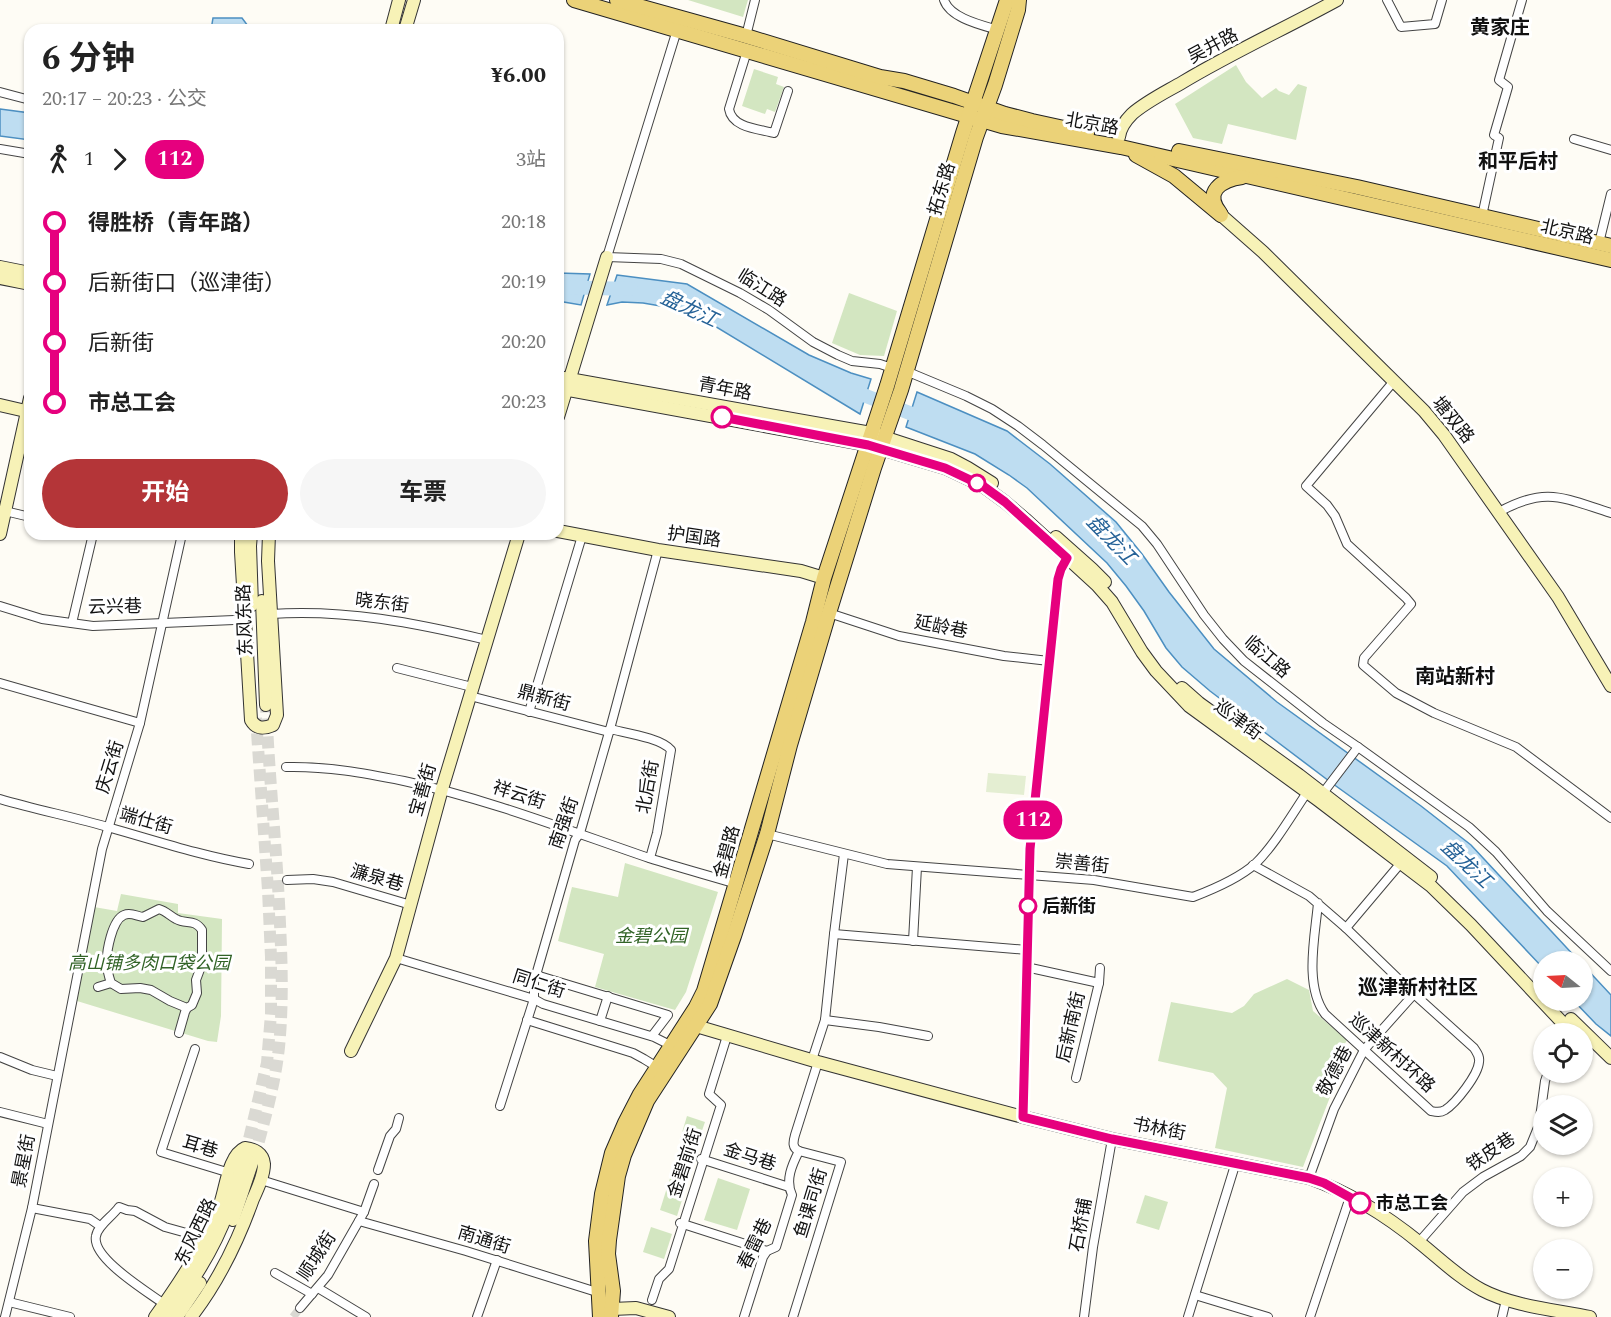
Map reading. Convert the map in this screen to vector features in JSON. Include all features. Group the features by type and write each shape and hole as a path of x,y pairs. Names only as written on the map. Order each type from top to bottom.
{"main road":[{"path":"393,24 399,0"},
{"path":"407,24 414,0"},
{"name":"北京路","path":"574,0 747,51 1073,139 1157,147 1357,187 1605,244"},
{"name":"北京路","path":"617,0 642,4 880,77 904,81 974,102 980,115"},
{"path":"974,102 1007,0"},
{"name":"拓东路","path":"887,386 1018,10 1019,0"},
{"name":"吴井路","path":"1120,142 1120,128 1151,101 1217,62 1337,0"},
{"name":"拓东路","path":"901,390 976,137 980,115"},
{"path":"1120,142 1174,176 1221,215"},
{"name":"北京路","path":"1120,142 1252,177 1611,260"},
{"path":"1221,215 1214,203 1214,193 1219,185 1231,179 1252,177"},
{"name":"塘双路","path":"1221,215 1263,252 1394,381 1444,435 1558,597 1611,686"},
{"path":"564,384 607,257"},
{"path":"0,267 24,272"},
{"path":"0,278 24,283"},
{"name":"青年路","path":"564,384 869,439 885,438"},
{"name":"金碧路","path":"608,1314 600,1293 596,1271 596,1241 602,1194 612,1153 639,1094 672,1046 704,992 824,578 887,386"},
{"name":"金碧路","path":"608,1314 613,1291 608,1254 609,1240 618,1176 624,1155 648,1101 710,1004 744,908 829,613 901,390"},
{"path":"0,405 24,410"},
{"path":"0,534 24,428"},
{"name":"巡津街","path":"885,438 983,486 1005,502 1112,602 1156,671 1189,706 1310,789 1327,789 1434,878 1533,979"},
{"name":"巡津街","path":"885,438 951,459 1010,496 1092,569 1111,590 1163,668 1179,685 1400,864 1431,886 1563,1023"},
{"name":"护国路","path":"564,532 658,550 791,570 824,578"},
{"path":"241,540 251,720 256,726 263,728 273,725 277,715 269,540"},
{"name":"东风东路","path":"250,540 261,705 261,540"},
{"name":"宝善街","path":"351,1051 396,958 442,789 517,540"},
{"path":"1564,1011 1611,1058"},
{"name":"书林街","path":"696,1026 815,1061 1023,1117 1112,1139 1309,1178 1324,1183 1371,1209 1482,1290 1506,1300 1590,1317"},
{"path":"1593,1052 1611,1068"},
{"path":"154,1317 181,1280 203,1242 212,1224 236,1154 244,1148 250,1148 262,1157 264,1163 261,1180 242,1229 224,1265 191,1317"},
{"name":"东风西路","path":"166,1317 186,1291 212,1248 249,1159 235,1215 219,1251 193,1296 177,1317"},
{"path":"608,1314 636,1308 669,1317"}],"street":[{"path":"746,36 755,0"},
{"path":"1387,0 1401,27 1435,24 1442,0"},
{"path":"1482,216 1499,138 1494,135 1508,87 1498,80 1522,0"},
{"path":"943,1 947,7 959,15 998,30"},
{"path":"607,257 677,30"},
{"path":"747,51 729,109 730,115 750,128 774,133 788,91"},
{"path":"0,92 24,98"},
{"path":"1574,139 1611,150"},
{"path":"0,149 24,153"},
{"path":"1605,244 1611,194"},
{"name":"临江路","path":"607,257 661,259 681,264 740,293 769,310 813,342 838,355 892,368"},
{"name":"临江路","path":"906,371 992,409 1043,445 1134,520 1157,544 1204,615 1244,662 1355,750 1469,827 1496,852 1547,910 1611,971"},
{"path":"1394,381 1306,486 1327,505 1335,516 1347,544 1411,604 1364,658 1363,665 1396,693 1434,713 1516,747 1610,814"},
{"path":"1499,512 1527,499 1545,496 1562,497 1611,513"},
{"path":"5,511 24,516"},
{"path":"529,712 582,536"},
{"path":"72,623 92,540"},
{"name":"庆云街","path":"70,1009 102,849 140,723 181,540"},
{"name":"南强街","path":"500,1106 534,999 536,975 574,840 580,833 658,550"},
{"path":"1023,1117 1030,849 1058,579 1067,558"},
{"name":"云兴巷","path":"0,606 42,619 93,626 234,620"},
{"name":"晓东街","path":"271,614 310,613 364,616 486,640"},
{"name":"延龄巷","path":"829,613 899,636 1004,656 1049,661"},
{"name":"鼎新街","path":"397,668 529,712 609,731"},
{"path":"0,683 140,723"},
{"name":"北后街","path":"609,731 667,745 671,750 657,832 650,858"},
{"path":"1327,789 1355,750"},
{"path":"670,755 680,755"},
{"name":"祥云街","path":"286,767 341,769 442,789 513,810 650,858 736,884"},
{"name":"崇善街","path":"767,834 887,864 1094,880 1193,897 1208,892 1253,865 1265,853 1310,789"},
{"name":"端仕街","path":"0,799 224,860 249,864"},
{"name":"鱼课司街","path":"793,1317 840,1162 799,1151 795,1149 794,1140 825,1020 844,854"},
{"path":"1346,928 1400,864"},
{"path":"1253,865 1310,896 1318,903"},
{"path":"913,941 917,867"},
{"name":"濂泉巷","path":"287,880 313,879 333,882 411,905"},
{"name":"巡津新村环路","path":"1318,903 1474,1048 1479,1056 1479,1065 1461,1094 1446,1110 1431,1111 1318,1006 1314,994 1312,972 1318,903"},
{"path":"179,1033 187,1008 192,1005 197,993 196,980 202,964 202,930 195,923 177,920 159,909 143,917 128,914 117,920 106,962 111,983 121,989 151,990 187,1008"},
{"path":"834,934 1027,950"},
{"name":"同仁街","path":"396,958 652,1036 672,1046"},
{"path":"1026,967 1099,983"},
{"name":"后新南街","path":"1076,1078 1099,983 1100,968"},
{"path":"536,975 668,1014 652,1036"},
{"path":"98,987 111,983"},
{"name":"敬德巷","path":"1309,1178 1334,1108 1364,1050 1414,994"},
{"path":"600,1021 608,996"},
{"name":"景星街","path":"5,1317 32,1208 70,1009"},
{"path":"527,1020 633,1053 657,1067"},
{"path":"825,1020 928,1036"},
{"name":"金碧前街","path":"652,1300 659,1279 669,1269 721,1105 709,1094 727,1036"},
{"name":"耳巷","path":"195,1049 161,1152 230,1173"},
{"path":"0,1057 33,1070 57,1076"},
{"name":"铁皮巷","path":"1419,1242 1463,1192 1483,1177 1521,1156 1530,1147 1539,1125 1545,1083"},
{"path":"0,1112 48,1124"},
{"path":"378,1170 399,1118"},
{"name":"石桥铺","path":"1084,1317 1093,1246 1112,1139"},
{"name":"春雷巷","path":"744,1317 764,1257 767,1251 776,1248 779,1239 792,1195 788,1181 799,1151"},
{"name":"金马巷","path":"702,1159 789,1187"},
{"path":"1188,1317 1236,1162"},
{"path":"261,1180 364,1212"},
{"name":"顺城街","path":"300,1308 328,1275 364,1212 374,1184"},
{"path":"1310,1317 1350,1197"},
{"path":"164,1304 102,1256 96,1243 100,1226 119,1207 135,1211 165,1227 183,1232 203,1242"},
{"path":"32,1208 90,1219 100,1226"},
{"name":"南通街","path":"359,1221 497,1260 600,1293"},
{"path":"682,1224 767,1251"},
{"path":"477,1317 497,1260"},
{"path":"275,1273 366,1317"},
{"path":"1195,1294 1268,1317"},
{"path":"1502,1317 1506,1300"},
{"path":"9,1302 70,1317"}],"green space":[{"path":"688,0 748,0 743,17"},
{"path":"1236,65 1246,82 1262,98 1276,88 1289,95 1298,84 1307,87 1296,140 1228,124 1222,144 1193,138 1175,104"},
{"path":"754,69 778,77 776,84 784,87 775,112 767,109 765,114 742,106"},
{"path":"849,293 897,311 884,356 860,355 832,343"},
{"path":"988,773 1026,776 1024,795 986,792"},
{"name":"金碧公园","path":"625,863 718,892 686,992 675,1010 595,987 604,954 558,941 572,887 618,897"},
{"name":"高山铺多肉口袋公园","path":"121,894 178,904 178,913 222,919 221,1016 217,1042 77,1001 94,907 117,911"},
{"path":"1287,979 1309,990 1313,1011 1347,1040 1320,1090 1330,1097 1303,1167 1215,1148 1227,1088 1213,1073 1158,1061 1171,1002 1232,1013 1244,1006 1254,994"},
{"path":"687,1116 705,1122 697,1145 680,1139"},
{"path":"676,1159 693,1165 677,1216 660,1210"},
{"path":"718,1178 750,1189 737,1230 704,1220"},
{"path":"1145,1195 1168,1202 1159,1230 1136,1223"},
{"path":"651,1227 672,1234 664,1259 643,1252"}],"water":[{"path":"213,18 242,18 246,24 212,24"},
{"path":"0,109 24,112 24,139 0,136"},
{"path":"564,273 590,274 581,305 564,302"},
{"path":"617,275 687,284 809,355 871,379 860,414 690,311 643,303 622,302 607,305"},
{"path":"917,392 1007,431 1050,464 1116,522 1214,649 1277,702 1471,845 1570,951 1533,951 1533,957 1447,866 1329,781 1210,691 1182,667 1166,648 1126,586 1107,563 1027,488 975,454 906,427"},
{"path":"1593,976 1611,995 1611,1036 1584,1011 1593,1011"}],"waterway":[{"name":"盘龙江","path":"564,287 631,289"},
{"name":"盘龙江","path":"848,389 925,419"}],"tunnel":[{"path":"254,1159 275,1075 282,1001 279,897 266,705"},
{"path":"245,1156 267,1063 271,1014 268,890 256,718"},
{"path":"293,1317 300,1308"}],"bus line":[{"name":"112","path":"722,417 882,448 945,468 983,486 1005,502 1067,558 1058,579 1030,849 1023,1117 1112,1139 1309,1178 1324,1183 1360,1203"}],"place":[{"name":"后新街","path":"1028,906"},
{"name":"市总工会","path":"1360,1203"}],"district":[{"name":"黄家庄","path":"1500,28"},
{"name":"和平后村","path":"1518,162"},
{"name":"南站新村","path":"1455,677"},
{"name":"巡津新村社区","path":"1418,988"}]}
